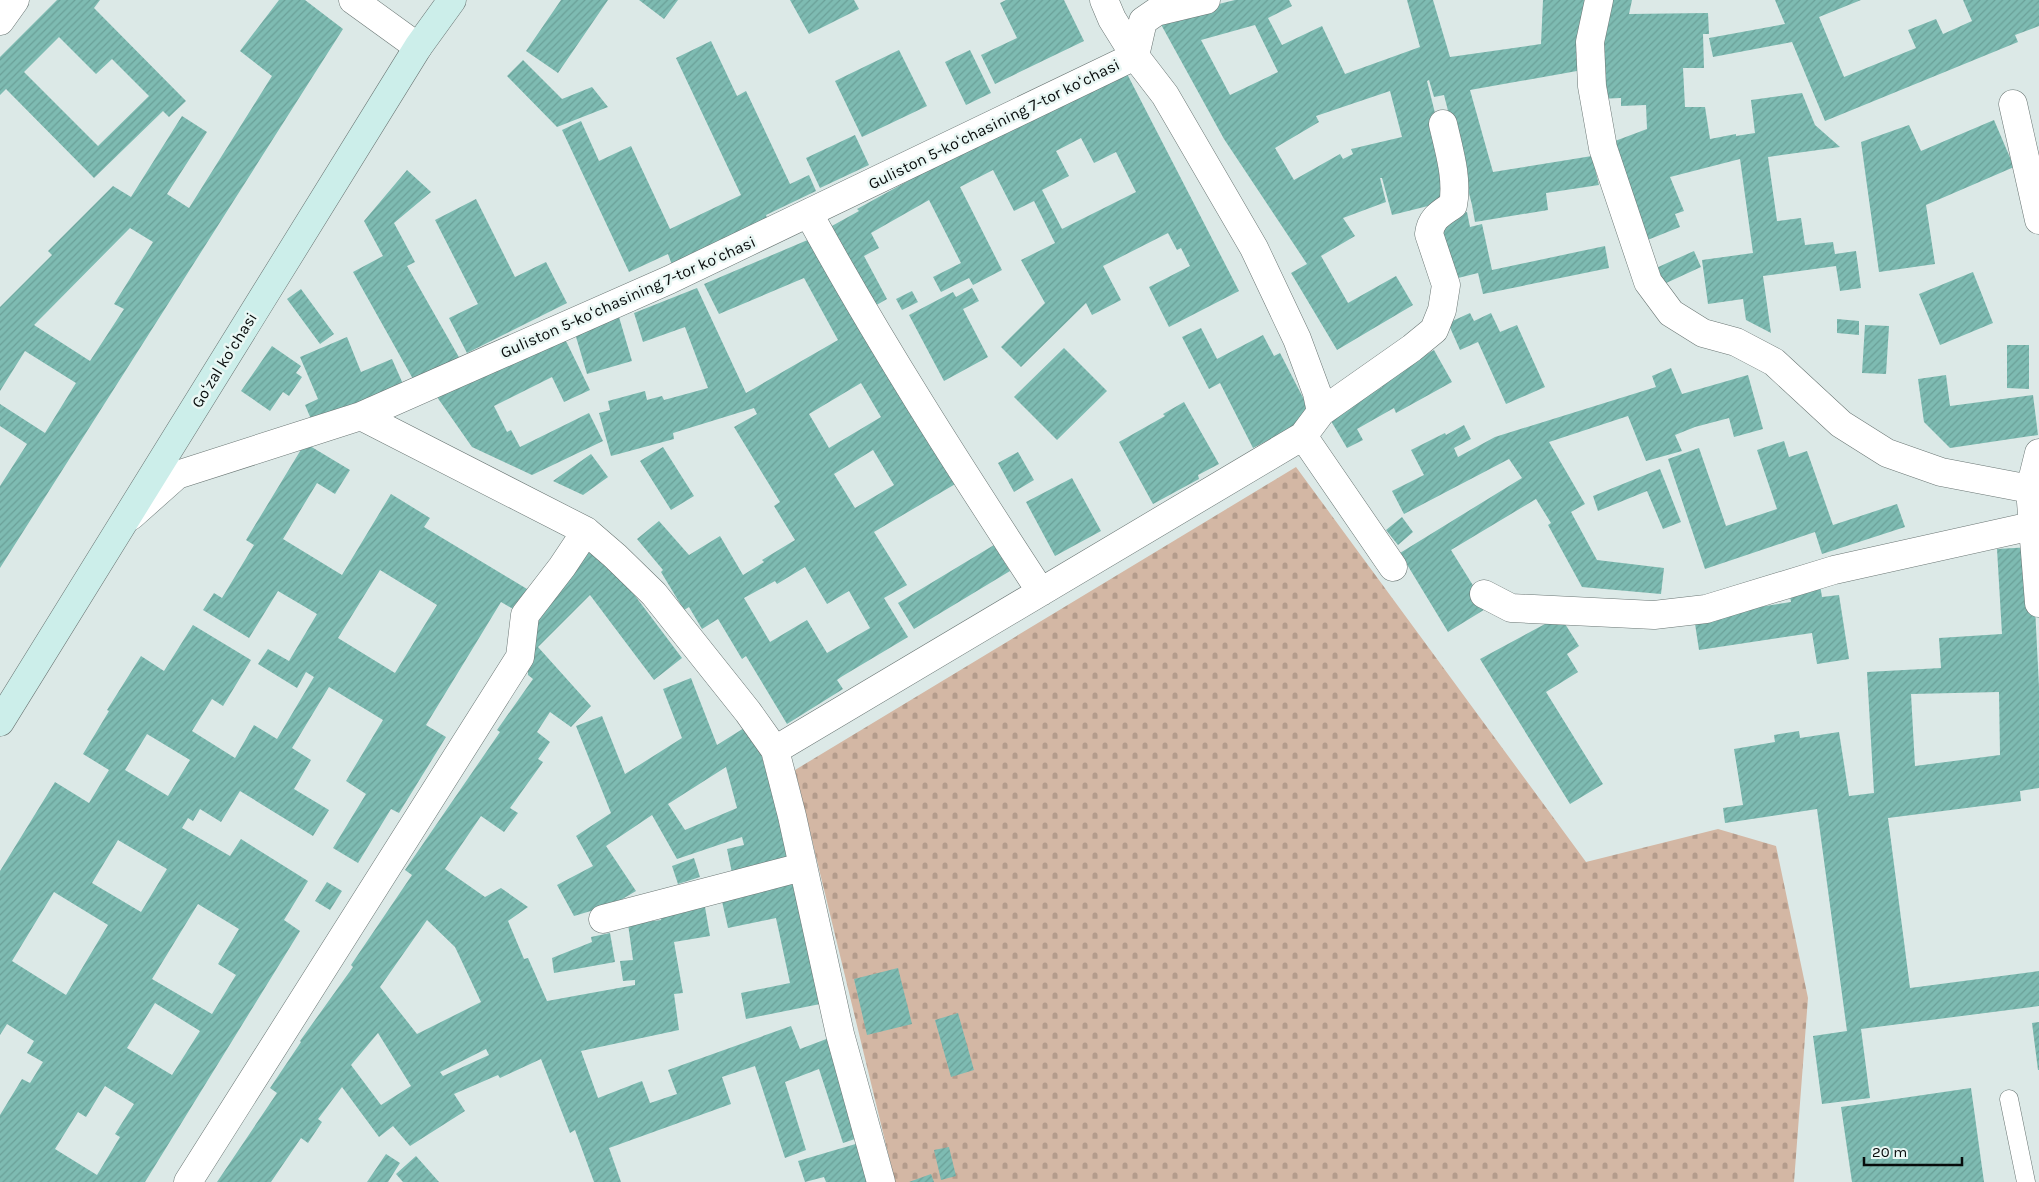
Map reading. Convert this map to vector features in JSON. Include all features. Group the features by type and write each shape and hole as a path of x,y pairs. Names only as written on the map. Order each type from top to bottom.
{"street":[{"path":"0,20 15,0"},
{"path":"353,0 418,47"},
{"name":"Goʻzal koʻchasi","path":"0,722 418,47 452,0"},
{"path":"1104,0 1112,19 1135,56 1165,95 1254,248 1297,339 1317,393 1321,412"},
{"path":"1135,56 1143,21 1156,12 1206,0"},
{"path":"1599,0 1590,42 1592,86 1603,148 1648,282 1672,313 1703,333 1736,342 1774,362 1841,424 1887,453 1941,472 2030,489"},
{"name":"Guliston 5-koʻchasining 7-tor koʻchasi","path":"120,526 177,475 361,416 669,280 1135,56"},
{"path":"2013,104 2039,220"},
{"path":"775,750 1303,436 1321,412 1412,348 1434,330 1442,310 1446,284 1429,234 1430,226 1434,218 1453,205 1455,194 1451,156 1443,124"},
{"path":"809,214 859,303 926,415 1041,592"},
{"path":"361,416 586,532 615,556 654,594 748,712 775,750 792,816 840,1034 881,1182"},
{"path":"1303,436 1393,567"},
{"path":"2039,453 2030,489 2039,603"},
{"path":"1484,594 1511,608 1654,615 1706,609 1834,570 2032,526"},
{"path":"188,1182 520,657 525,614 562,567 586,532"},
{"path":"602,919 802,866"}],"lane":[{"path":"2009,1099 2026,1182"}],"green space":[{"path":"1296,467 1586,862 1718,829 1776,846 1808,998 1794,1182 895,1182 795,770"}],"building":[{"path":"57,0 100,0 94,8 186,101 169,117 163,111 94,178 6,89 0,95 0,57","holes":["59,37 96,74 112,59 149,96 98,146 24,72"]},
{"path":"279,0 305,0 343,29 0,568 0,486 27,444 0,426 0,404 45,433 76,383 25,351 0,391 0,307 52,255 48,251 113,186 131,197 182,116 207,132 167,194 189,208 272,76 240,51","holes":["130,228 153,242 114,304 124,309 90,361 34,325"]},
{"path":"561,0 608,0 558,73 526,51"},
{"path":"639,0 678,0 664,19"},
{"path":"790,0 854,0 859,9 809,34"},
{"path":"1006,0 1064,0 1084,41 995,84 981,55 1017,38 1000,3"},
{"path":"1235,0 1289,0 1292,6 1268,18 1282,45 1322,26 1345,74 1420,47 1407,0 1433,0 1450,57 1541,44 1543,0 1590,0 1577,71 1470,90 1493,172 1592,156 1599,185 1546,193 1548,210 1475,222 1444,95 1434,97 1429,80 1427,81 1447,161 1448,201 1392,215 1382,178 1380,178 1386,202 1343,218 1355,236 1321,256 1348,303 1396,276 1413,305 1337,350 1291,273 1307,264 1224,139 1158,19","holes":["1255,25 1278,72 1230,95 1201,40","1390,91 1402,137 1351,149 1353,154 1343,159 1340,154 1294,180 1275,148 1319,122 1316,116"]},
{"path":"1603,0 1632,0 1629,14 1708,13 1709,34 1703,34 1704,68 1683,68 1685,107 1705,107 1710,139 1736,134 1736,136 1755,133 1751,100 1802,93 1815,125 1840,147 1768,157 1777,221 1801,218 1805,245 1833,242 1835,254 1856,251 1861,288 1840,291 1836,266 1763,276 1771,333 1746,320 1743,299 1708,304 1702,260 1753,253 1740,159 1670,177 1684,211 1675,214 1680,227 1645,241 1607,144 1647,129 1646,105 1621,106 1621,98 1598,99"},
{"path":"1775,0 1861,0 1819,17 1844,77 1916,48 1908,30 1936,19 1943,34 1972,21 1963,0 2039,0 2039,26 2015,35 2018,42 1825,121 1792,42 1713,57 1709,38 1785,24"},
{"path":"711,41 737,96 746,91 790,184 809,175 816,191 766,215 768,220 672,265 668,254 629,272 562,130 581,121 599,161 631,146 670,229 741,195 676,58"},
{"path":"899,50 927,106 862,137 835,81"},
{"path":"970,50 991,93 966,105 945,62"},
{"path":"523,60 562,99 592,87 608,107 557,127 507,76"},
{"path":"1123,66 1239,291 1169,327 1149,287 1190,266 1181,248 1177,250 1168,233 1103,266 1121,300 1092,315 1086,303 1021,367 1001,347 1045,303 1021,260 1055,243 1034,201 1014,211 993,170 960,187 1002,270 973,285 969,278 941,292 933,277 961,263 929,200 871,233 879,248 864,256 887,299 866,311 821,232 859,211 857,209 917,176 915,172","holes":["1081,138 1094,163 1116,152 1136,192 1062,229 1042,190 1069,176 1056,151"]},
{"path":"1994,120 2014,167 1926,205 1935,264 1879,272 1861,142 1909,125 1921,151"},
{"path":"855,135 869,165 820,188 806,158"},
{"path":"407,170 431,192 394,223 415,262 407,266 460,359 413,379 353,272 383,256 364,221"},
{"path":"476,199 515,277 546,262 567,303 467,353 449,318 478,304 435,220"},
{"path":"1467,212 1470,227 1482,224 1492,270 1605,246 1609,268 1483,294 1478,273 1450,280 1437,218"},
{"path":"817,236 957,483 874,532 907,585 884,598 908,637 841,677 837,680 843,689 787,724 746,656 742,659 718,619 702,629 689,607 684,610 661,572 663,570 637,539 659,521 689,555 720,536 743,575 764,562 762,560 795,540 774,506 780,502 734,427 757,414 754,408 673,433 674,439 611,456 599,413 610,410 608,401 645,391 647,400 662,396 664,400 708,388 685,327 643,342 634,313 697,288 746,393 838,340 804,278 719,314 704,284","holes":["861,383 881,417 829,448 809,414","873,450 894,485 855,508 834,474","805,567 827,604 849,591 870,628 827,653 807,620 770,642 744,598 775,581 777,584"]},
{"path":"1694,251 1701,267 1664,284 1656,268"},
{"path":"1973,272 1993,323 1940,345 1919,294"},
{"path":"972,288 979,301 963,309 988,357 944,381 909,315 953,292 956,297"},
{"path":"301,289 334,334 320,344 287,299"},
{"path":"912,291 918,302 902,310 896,299"},
{"path":"1470,313 1474,321 1491,313 1500,332 1517,325 1545,387 1506,404 1478,342 1460,350 1448,323"},
{"path":"619,317 632,361 587,374 574,330"},
{"path":"1837,319 1859,321 1859,335 1837,333"},
{"path":"1865,325 1889,326 1886,374 1862,373"},
{"path":"1201,328 1217,359 1263,335 1274,356 1280,353 1313,417 1253,448 1220,383 1209,389 1182,337"},
{"path":"563,335 590,390 564,402 552,377 494,406 507,432 511,430 520,447 589,413 603,441 532,475 472,447 437,397"},
{"path":"347,337 361,372 392,359 403,384 314,426 305,405 318,399 300,357"},
{"path":"2007,345 2029,345 2029,389 2007,388"},
{"path":"272,346 301,366 296,373 302,377 289,396 283,392 270,411 241,391"},
{"path":"1064,348 1107,391 1057,440 1014,397"},
{"path":"1434,350 1452,382 1396,413 1394,408 1357,429 1363,440 1347,448 1328,416 1382,387 1379,381"},
{"path":"1671,368 1682,394 1748,375 1763,429 1734,437 1729,418 1695,427 1675,435 1682,451 1646,461 1628,416 1549,442 1585,504 1571,512 1597,560 1664,568 1661,594 1582,587 1548,525 1551,523 1536,499 1451,550 1487,608 1448,632 1400,553 1522,478 1509,459 1404,514 1392,491 1424,475 1411,450 1464,425 1471,439 1454,448 1458,457 1495,437 1656,387 1652,376"},
{"path":"1946,375 1950,406 2033,395 2038,435 1950,448 1924,422 1918,379"},
{"path":"1184,402 1219,464 1198,475 1199,479 1153,504 1119,442 1165,416 1163,414"},
{"path":"1784,441 1789,457 1807,451 1833,525 1897,504 1905,527 1822,554 1815,532 1705,569 1668,459 1699,448 1726,526 1777,509 1757,450"},
{"path":"305,443 350,470 335,494 317,483 283,539 342,575 391,494 430,518 424,527 532,592 520,613 501,602 426,725 446,737 399,813 391,809 358,863 333,848 366,794 346,781 383,720 329,687 292,748 311,760 294,789 329,810 313,836 240,791 221,822 200,809 193,821 188,818 182,828 230,856 241,839 308,881 284,920 300,931 145,1182 0,1182 0,1115 22,1079 30,1083 43,1062 27,1053 34,1041 7,1024 0,1035 0,871 55,782 89,803 109,770 83,754 109,711 107,710 141,656 164,671 193,625 251,660 223,706 212,699 192,731 235,758 254,725 277,739 314,677 306,672 297,688 258,664 268,649 289,661 317,614 278,591 249,638 203,610 214,593 222,598 254,545 246,540","holes":["380,570 437,605 395,673 338,638","147,734 190,760 168,796 125,770","118,840 167,869 141,912 92,883","54,892 108,925 66,995 12,961","198,904 239,929 218,964 236,975 212,1014 152,979","155,1003 200,1031 172,1075 127,1048","105,1086 134,1104 115,1134 120,1137 97,1175 55,1149 78,1112 86,1117"]},
{"path":"663,447 694,496 671,510 640,461"},
{"path":"1018,452 1034,480 1014,492 998,463"},
{"path":"591,454 608,477 583,495 553,481"},
{"path":"1660,469 1681,522 1663,529 1647,491 1598,511 1593,496"},
{"path":"1072,478 1101,531 1055,556 1026,502"},
{"path":"1402,517 1413,532 1398,545 1386,530"},
{"path":"596,544 682,658 654,680 590,595 538,647 591,706 571,727 550,712 537,732 550,742 538,759 543,762 510,808 518,813 504,832 481,816 445,869 485,897 501,888 528,907 508,921 524,959 528,958 547,1001 635,985 635,980 623,981 620,961 633,960 628,924 661,920 660,915 705,907 710,936 674,942 683,993 674,994 679,1030 581,1051 598,1098 642,1081 650,1103 677,1094 668,1070 791,1026 800,1049 837,1035 864,1136 843,1143 819,1069 785,1082 806,1150 785,1158 755,1066 722,1077 731,1104 609,1148 621,1182 594,1182 575,1130 570,1133 541,1059 500,1078 498,1075 454,1094 465,1111 410,1146 393,1126 379,1137 342,1087 318,1119 322,1122 308,1143 301,1138 271,1182 217,1182 277,1093 270,1088 300,1041 353,967 351,965 412,875 405,870 500,732 497,730 533,679 528,675 528,614","holes":["427,920 455,947 481,1002 417,1034 380,987","378,1033 411,1086 381,1105 351,1065","486,1049 489,1055 443,1076 440,1072"]},
{"path":"994,545 1010,571 914,629 898,603"},
{"path":"2032,547 2039,687 2039,788 2020,791 2021,801 1888,818 1910,988 2039,971 2039,1006 1861,1029 1870,1098 1822,1104 1813,1036 1847,1031 1817,809 1725,823 1723,808 1743,805 1734,749 1775,742 1774,735 1799,731 1800,738 1839,732 1849,796 1874,793 1867,672 1941,668 1939,638 2002,634 1997,549","holes":["1999,692 2000,755 1915,766 1911,694"]},
{"path":"1820,585 1822,597 1839,595 1849,659 1817,664 1812,633 1699,650 1694,617 1791,602 1789,590"},
{"path":"1560,616 1579,646 1567,654 1578,672 1546,692 1603,784 1570,804 1480,659"},
{"path":"691,678 717,745 752,723 792,860 732,873 727,849 744,845 742,837 677,859 652,815 606,846 636,891 614,904 574,916 557,885 593,866 576,836 611,813 576,726 602,716 625,774 682,738 663,689","holes":["726,767 737,808 685,830 668,804"]},
{"path":"694,858 700,877 678,884 672,866"},
{"path":"800,881 825,1003 746,1019 741,993 790,983 776,918 728,928 721,897"},
{"path":"327,882 342,891 330,910 315,901"},
{"path":"610,933 615,962 554,973 552,958 592,942 591,937"},
{"path":"898,968 912,1024 867,1035 854,979"},
{"path":"958,1013 974,1070 951,1077 935,1020"},
{"path":"2039,1022 2039,1070 2038,1070 2032,1023"},
{"path":"1971,1088 1984,1182 1852,1182 1841,1107"},
{"path":"859,1143 866,1164 862,1165 867,1182 826,1182 824,1177 805,1182 798,1161"},
{"path":"949,1147 956,1176 941,1180 934,1150"},
{"path":"386,1154 400,1163 388,1182 367,1182"},
{"path":"416,1156 439,1182 403,1182 396,1174"},
{"path":"931,1174 934,1182 909,1182"}]}
